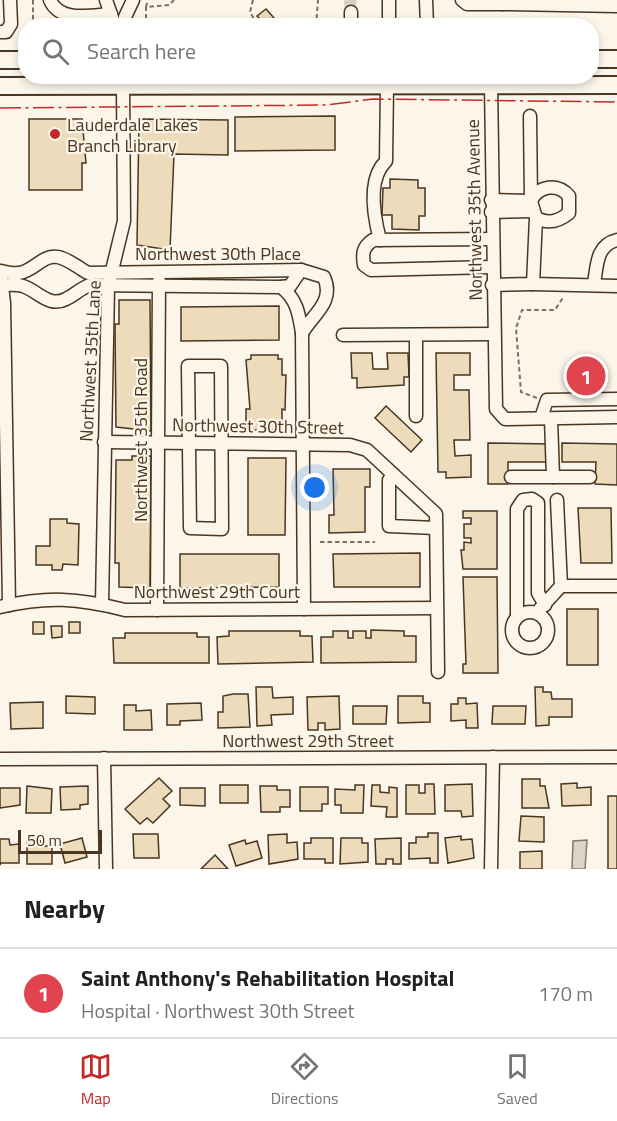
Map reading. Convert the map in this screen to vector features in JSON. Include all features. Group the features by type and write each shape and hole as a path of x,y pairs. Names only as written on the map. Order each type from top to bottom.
{"main road":[{"path":"599,59 617,59"},
{"path":"0,60 18,60"},
{"path":"0,86 38,84"},
{"path":"467,84 617,85"}],"street":[{"path":"0,32 6,32 10,24 10,0"},
{"path":"50,0 62,13 92,18"},
{"path":"106,0 112,18"},
{"path":"124,18 134,0"},
{"path":"389,0 389,18"},
{"path":"426,0 427,18"},
{"path":"462,0 467,4 503,2 617,6"},
{"path":"351,12 351,18"},
{"name":"Northwest 35th Lane","path":"102,604 108,287 124,221 125,84"},
{"path":"380,240 374,219 376,178 378,169 386,161 394,84"},
{"name":"Northwest 35th Avenue","path":"491,85 492,285 496,409 505,419 546,418"},
{"path":"531,116 533,284"},
{"path":"491,206 533,210"},
{"path":"492,239 380,240 365,245 362,254 364,265 371,270 492,267"},
{"path":"594,284 598,254 609,242 617,240"},
{"name":"Northwest 30th Place","path":"0,279 28,271 47,257 55,256 64,258 88,273 158,270 301,270 324,278 328,285 326,303 310,318 302,333"},
{"name":"Northwest 35th Road","path":"157,610 156,442 160,287 158,270"},
{"path":"281,287 290,286 301,270"},
{"path":"0,279 4,303 4,606"},
{"name":"Northwest 30th Place","path":"0,279 35,291 44,299 55,301 66,300 77,290 90,285 108,287 281,287 290,294 298,309 302,333"},
{"path":"492,285 594,284 617,286"},
{"path":"302,333 304,609"},
{"path":"343,334 493,334"},
{"path":"416,335 416,416"},
{"path":"188,366 221,366 222,442 222,529 190,528 188,366"},
{"path":"553,477 546,418 547,400 617,399"},
{"path":"546,418 617,414"},
{"name":"Northwest 30th Street","path":"104,442 303,442 350,445 367,450 436,514 438,672"},
{"path":"393,474 389,480 389,526 436,528"},
{"path":"511,477 590,477"},
{"path":"532,498 538,503 538,593 542,617 548,629 543,642 530,648 523,646 513,637 512,630 517,617 517,509 523,500 532,498"},
{"path":"517,617 523,613 541,609 561,586 557,500"},
{"path":"561,586 617,586"},
{"name":"Northwest 29th Court","path":"4,606 32,600 83,600 125,610 437,608"},
{"path":"491,869 493,757"},
{"name":"Northwest 29th Street","path":"0,759 617,757"},
{"path":"104,758 106,869"}],"path":[{"path":"33,0 33,18"},
{"path":"146,18 148,0"},
{"path":"146,7 170,5 174,0"},
{"path":"253,0 250,12 253,18"},
{"path":"317,18 318,0"},
{"path":"538,404 542,400 521,392 516,328 522,310 555,310 567,293"},
{"path":"320,542 375,542"}],"shaded area":[{"path":"587,840 585,869 572,869 573,841"}],"building":[{"path":"266,9 274,18 259,18 257,16"},
{"path":"335,116 335,150 235,151 235,117"},
{"path":"29,119 82,119 86,163 82,163 82,190 29,190"},
{"path":"139,119 228,120 228,155 174,154 170,250 137,245"},
{"path":"390,179 418,180 418,188 425,188 425,216 419,216 419,230 392,229 392,215 382,215 383,188 390,188"},
{"path":"119,300 150,300 151,431 116,427 115,324 119,324"},
{"path":"279,306 279,340 181,341 181,307"},
{"path":"351,353 372,353 373,369 388,369 387,353 408,353 409,377 404,377 404,385 357,388 357,378 352,378"},
{"path":"436,353 470,353 470,375 454,375 454,390 469,390 470,440 454,440 455,456 471,455 471,477 446,478 446,472 438,472"},
{"path":"251,355 278,355 278,359 282,359 282,375 286,375 285,410 282,409 282,427 278,427 278,430 251,430 251,426 246,426 246,409 250,409 246,360 251,359"},
{"path":"386,406 422,440 411,452 375,418"},
{"path":"488,443 550,444 550,462 508,462 508,484 488,484"},
{"path":"562,443 617,444 617,485 595,484 596,462 562,462"},
{"path":"132,456 151,456 150,588 119,587 119,563 115,563 116,460 132,460"},
{"path":"248,458 286,458 285,535 248,535"},
{"path":"333,469 370,469 370,487 365,487 365,532 329,533 329,515 334,515"},
{"path":"578,508 611,508 612,563 581,563"},
{"path":"463,511 497,511 497,569 463,569 461,550 464,550 464,542 471,543 471,538 464,538 464,524 471,524 471,518 463,518"},
{"path":"50,519 67,519 67,523 79,524 78,565 63,564 62,570 52,570 52,565 36,565 36,546 50,546"},
{"path":"420,553 420,587 334,587 333,554"},
{"path":"180,554 279,554 279,587 180,588"},
{"path":"463,577 497,577 498,673 463,673 463,664 466,664"},
{"path":"567,609 598,609 598,665 567,665"},
{"path":"33,622 44,622 44,634 33,634"},
{"path":"69,622 80,622 80,633 69,633"},
{"path":"51,626 62,626 62,637 52,638"},
{"path":"371,630 404,631 404,636 416,636 416,662 321,663 321,637 333,637 333,631 348,631 348,638 353,638 353,631 366,631 366,638 371,638"},
{"path":"229,631 300,631 300,636 312,636 313,662 218,664 217,637 229,636"},
{"path":"125,633 197,633 197,637 209,637 209,663 114,663 113,638 125,638"},
{"path":"256,687 272,687 273,698 293,697 293,714 271,715 272,725 257,726"},
{"path":"535,687 543,687 543,692 551,692 552,699 572,699 572,717 549,717 549,725 536,726"},
{"path":"248,694 250,727 218,728 218,712 223,712 223,696"},
{"path":"66,696 95,697 95,714 66,713"},
{"path":"339,696 340,729 325,730 325,723 318,723 318,730 308,730 307,697"},
{"path":"398,696 423,696 423,703 430,703 430,722 398,723"},
{"path":"458,698 466,698 466,704 477,703 478,728 466,728 466,720 451,721 451,704 458,704"},
{"path":"43,702 43,728 11,729 10,703"},
{"path":"201,703 202,720 180,721 180,725 167,725 167,704"},
{"path":"124,705 136,705 136,711 151,710 152,730 124,730"},
{"path":"353,706 387,706 386,724 353,724"},
{"path":"493,706 526,706 525,724 492,724"},
{"path":"159,778 172,791 163,799 170,806 153,823 147,818 140,824 125,809"},
{"path":"522,779 540,779 540,786 545,786 549,808 522,808"},
{"path":"577,783 577,788 591,787 591,805 562,806 561,784"},
{"path":"425,784 434,784 435,814 406,814 406,785 419,785 419,793 425,793"},
{"path":"472,784 473,816 462,817 461,811 445,811 445,785"},
{"path":"220,785 248,785 248,803 220,803"},
{"path":"355,785 364,785 363,813 341,813 341,805 335,805 335,789 355,790"},
{"path":"372,785 380,785 380,792 389,793 389,787 397,788 397,817 386,817 387,807 371,806"},
{"path":"27,786 52,789 51,813 26,813"},
{"path":"88,786 88,804 80,805 80,809 61,810 60,787"},
{"path":"260,786 277,786 277,790 290,790 290,807 280,807 280,812 261,812"},
{"path":"300,787 328,787 328,804 322,804 322,811 300,811"},
{"path":"0,788 20,788 20,805 0,808"},
{"path":"180,788 205,788 205,806 180,805"},
{"path":"608,796 617,796 617,869 608,869"},
{"path":"521,816 544,817 544,842 519,841"},
{"path":"428,833 438,833 438,863 430,863 430,858 409,859 409,843 416,843 416,837 428,837"},
{"path":"133,834 158,834 159,858 134,858"},
{"path":"287,834 287,843 297,842 298,859 269,864 268,835"},
{"path":"461,836 461,840 472,839 474,858 448,863 445,838"},
{"path":"82,838 87,857 65,863 60,844"},
{"path":"311,838 333,838 333,863 325,863 325,859 304,859 304,843 311,843"},
{"path":"341,838 362,838 362,843 368,843 368,862 340,864"},
{"path":"401,838 401,864 393,864 393,859 386,859 386,864 376,864 375,839"},
{"path":"0,839 9,839 10,845 19,844 19,863 1,863 0,865"},
{"path":"245,840 246,844 257,841 262,858 236,866 229,845"},
{"path":"27,841 41,841 41,846 52,846 52,864 27,864"},
{"path":"542,851 542,869 520,869 520,852"},
{"path":"215,855 228,869 201,869"}],"tunnel":[{"path":"350,0 351,12"}],"power":[{"path":"0,108 327,105 373,99 617,102"}],"place":[{"name":"Lauderdale Lakes Branch Library","path":"55,134"},
{"name":"Saint Anthony's Rehabilitation Hospital","path":"586,376"}]}
